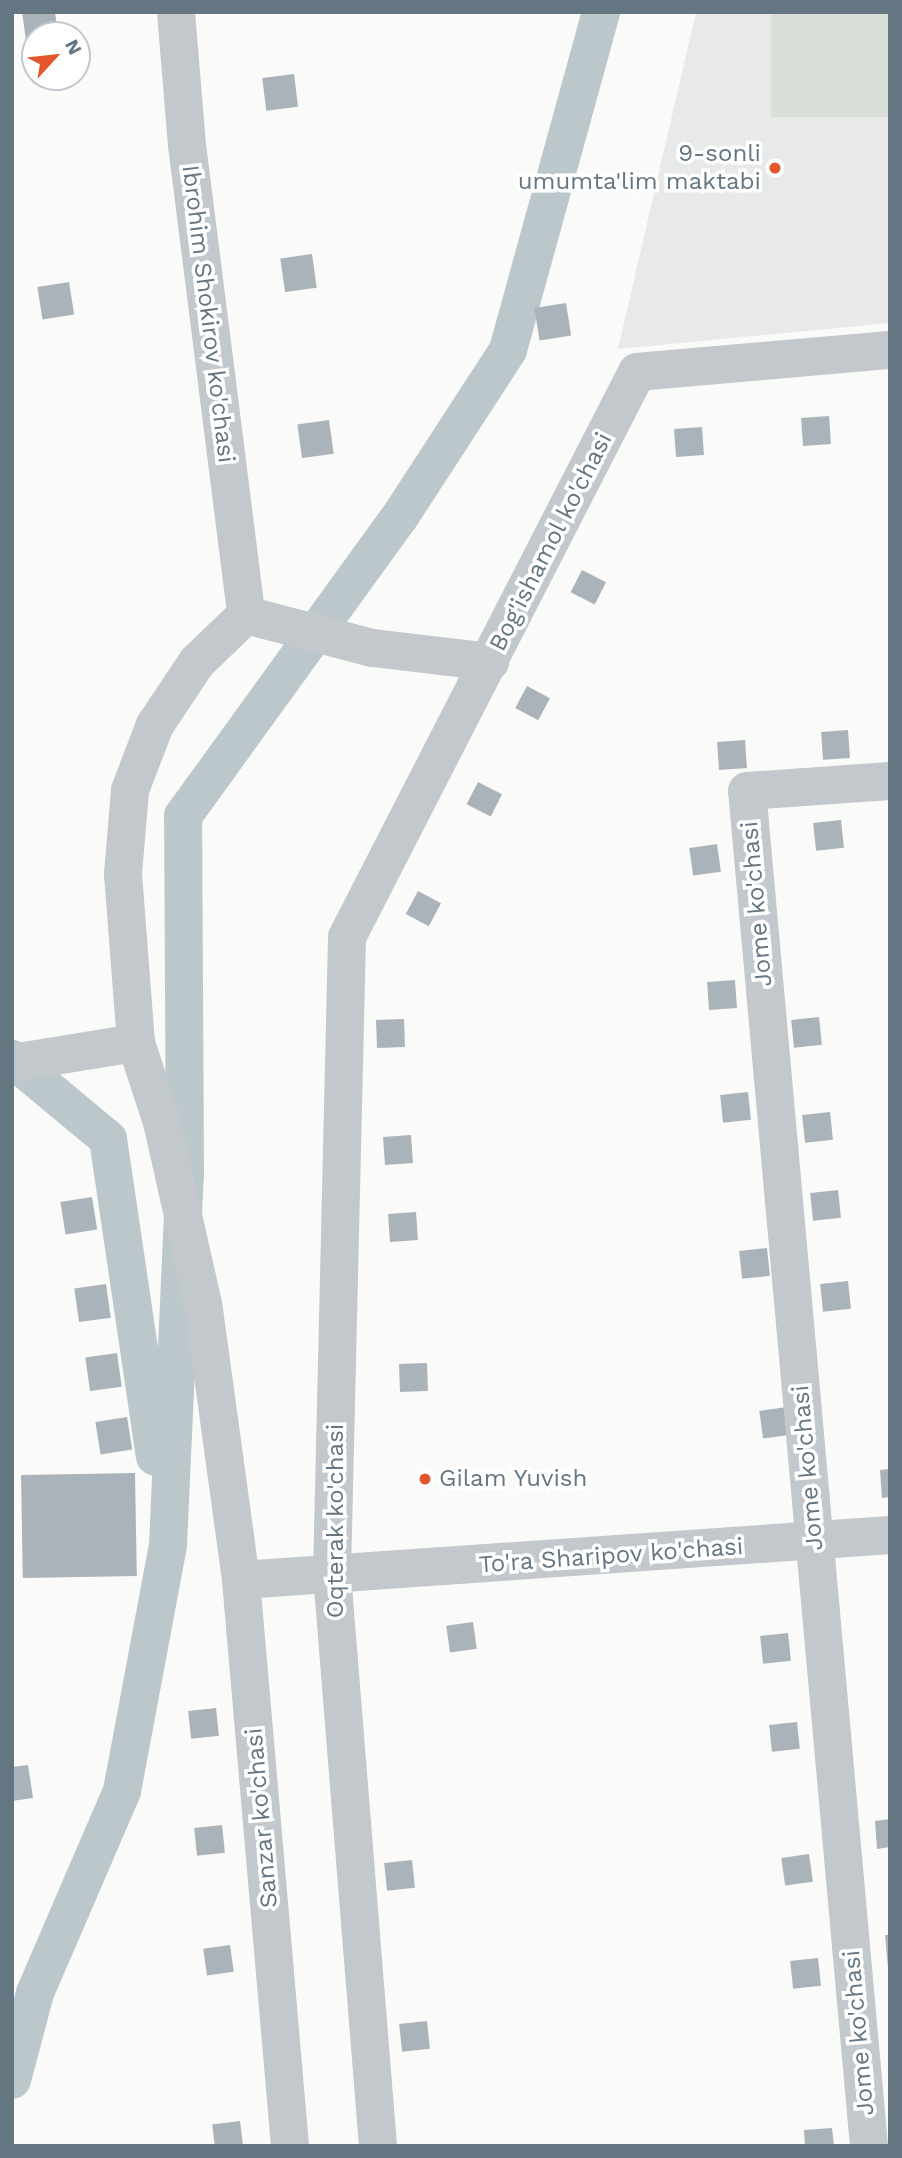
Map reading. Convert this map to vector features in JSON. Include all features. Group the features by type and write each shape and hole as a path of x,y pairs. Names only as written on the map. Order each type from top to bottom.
{"street":[{"name":"Ibrohim Shokirov ko'chasi","path":"176,12 187,145 246,615"},
{"name":"Bog'ishamol ko'chasi","path":"347,937 636,372 890,350"},
{"path":"246,615 290,623 373,648 490,662"},
{"name":"Sanzar ko'chasi","path":"246,615 197,662 155,725 131,790 123,874 136,1043 162,1122 203,1304 241,1580 290,2146"},
{"name":"Jome ko'chasi","path":"869,2146 747,791 890,781"},
{"name":"Oqterak ko'chasi","path":"347,937 332,1574 379,2146"},
{"path":"20,1062 136,1043"},
{"name":"To'ra Sharipov ko'chasi","path":"332,1574 815,1543 890,1535"},
{"path":"241,1580 332,1574"}],"shaded area":[{"name":"9-sonli umumta'lim maktabi","path":"696,12 890,12 890,323 618,349"},
{"path":"771,12 890,12 890,117 771,117"}],"building":[{"path":"22,12 55,12 56,21 23,21"},
{"path":"294,74 298,107 266,111 262,78"},
{"path":"312,254 317,288 285,292 280,258"},
{"path":"69,282 74,315 43,320 37,287"},
{"path":"566,303 571,336 540,341 534,308"},
{"path":"829,416 831,444 803,446 801,418"},
{"path":"329,420 334,454 302,458 297,424"},
{"path":"702,427 704,455 676,457 674,429"},
{"path":"582,570 606,582 595,605 571,592"},
{"path":"527,686 550,698 538,720 515,708"},
{"path":"848,730 850,758 823,760 821,732"},
{"path":"745,740 747,768 719,770 717,742"},
{"path":"478,782 502,794 491,817 467,804"},
{"path":"841,820 844,848 816,851 813,823"},
{"path":"717,844 721,872 693,876 689,848"},
{"path":"418,891 441,903 429,926 406,914"},
{"path":"735,980 737,1008 709,1010 707,982"},
{"path":"819,1017 822,1045 794,1048 791,1020"},
{"path":"404,1019 405,1047 377,1048 376,1020"},
{"path":"748,1092 751,1120 723,1123 720,1095"},
{"path":"830,1112 833,1140 805,1143 802,1115"},
{"path":"411,1135 413,1163 385,1165 383,1137"},
{"path":"838,1190 841,1218 813,1221 810,1193"},
{"path":"92,1197 97,1230 66,1235 60,1202"},
{"path":"416,1212 418,1240 390,1242 388,1214"},
{"path":"767,1248 770,1276 742,1279 739,1251"},
{"path":"848,1281 851,1309 823,1312 820,1284"},
{"path":"106,1284 111,1318 79,1322 74,1288"},
{"path":"117,1353 122,1387 90,1391 85,1357"},
{"path":"427,1363 428,1391 400,1392 399,1364"},
{"path":"787,1407 791,1435 763,1439 759,1411"},
{"path":"127,1417 132,1450 101,1455 95,1422"},
{"path":"890,1469 890,1497 882,1498 880,1470"},
{"path":"135,1473 137,1576 23,1578 21,1475"},
{"path":"473,1622 477,1649 450,1652 446,1626"},
{"path":"788,1633 791,1661 763,1664 760,1636"},
{"path":"216,1708 219,1736 191,1739 188,1711"},
{"path":"797,1722 800,1749 772,1752 769,1725"},
{"path":"28,1765 33,1798 12,1801 12,1767"},
{"path":"890,1819 890,1847 877,1849 875,1821"},
{"path":"222,1825 225,1853 197,1856 194,1828"},
{"path":"809,1854 813,1882 785,1886 781,1858"},
{"path":"412,1860 415,1888 387,1891 384,1863"},
{"path":"885,1935 890,1935 890,1968 888,1968"},
{"path":"230,1945 234,1972 207,1975 203,1949"},
{"path":"818,1958 821,1986 793,1989 790,1961"},
{"path":"427,2021 430,2049 402,2052 399,2024"},
{"path":"240,2121 243,2146 215,2146 212,2124"},
{"path":"832,2128 834,2146 805,2146 804,2130"}],"waterway":[{"path":"12,2080 35,1993 122,1791 168,1545 185,1176 183,816 399,518 508,350 601,12"},
{"path":"12,1059 108,1139 155,1457"}],"place":[{"name":"9-sonli umumta'lim maktabi","path":"775,168"},
{"name":"Gilam Yuvish","path":"425,1479"}]}
